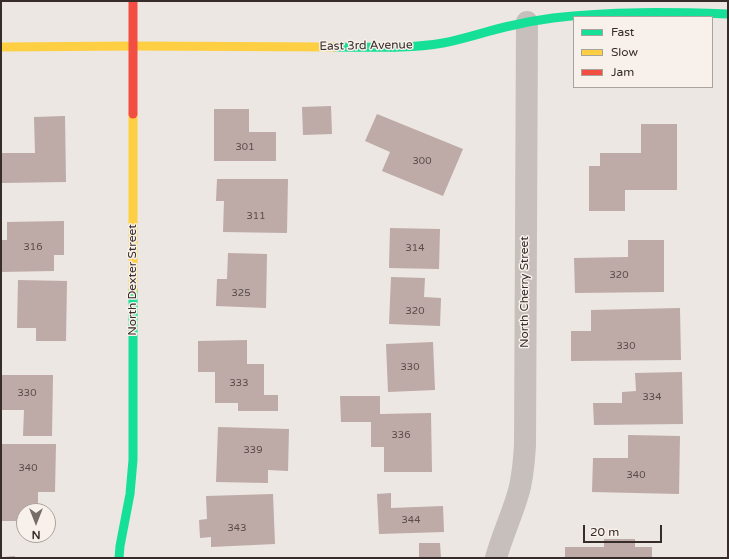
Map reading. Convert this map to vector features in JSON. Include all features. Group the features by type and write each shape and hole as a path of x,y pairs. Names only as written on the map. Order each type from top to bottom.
{"street":[{"name":"North Dexter Street","path":"119,558 130,494 133,460 133,1"},
{"name":"East 3rd Avenue","path":"1,47 413,46 441,43 527,22 588,14 728,14"},
{"name":"North Cherry Street","path":"496,558 518,494 524,457 527,22"}],"building":[{"path":"331,106 332,134 303,135 302,107"},
{"path":"214,109 249,109 249,132 276,132 276,161 214,161"},
{"path":"377,114 463,149 443,196 382,171 390,152 365,141"},
{"path":"65,116 66,182 1,183 1,153 35,153 34,117"},
{"path":"641,124 677,124 677,190 625,190 625,211 589,211 589,166 600,166 600,153 641,153"},
{"path":"217,179 288,179 287,233 223,232 224,201 216,201"},
{"path":"64,221 64,255 54,255 54,271 1,272 1,240 7,240 7,222"},
{"path":"390,228 440,229 439,269 389,268"},
{"path":"628,240 664,240 664,292 575,293 574,258 628,257"},
{"path":"228,253 267,254 266,308 216,306 217,279 227,279"},
{"path":"391,277 425,278 424,297 441,298 440,326 389,324"},
{"path":"18,280 67,281 66,341 36,341 36,328 17,328"},
{"path":"680,308 681,360 571,361 571,331 591,331 591,310"},
{"path":"247,340 247,364 264,364 264,395 278,395 278,411 238,411 238,403 215,403 215,372 198,372 198,341"},
{"path":"433,342 435,390 388,392 386,344"},
{"path":"682,372 683,424 594,425 593,403 622,403 622,392 636,391 635,373"},
{"path":"1,375 53,375 52,436 23,436 24,410 1,410"},
{"path":"340,396 380,396 380,414 431,413 432,472 384,472 384,447 371,447 371,422 341,422"},
{"path":"218,427 289,429 288,471 268,470 268,483 216,482"},
{"path":"628,435 680,436 679,494 592,492 593,458 628,458"},
{"path":"1,444 56,444 55,492 38,492 38,503 16,503 16,521 1,521"},
{"path":"391,493 391,508 443,506 444,532 379,534 377,494"},
{"path":"273,494 275,544 211,547 211,537 200,538 199,520 207,519 206,496"},
{"path":"604,539 635,539 635,547 652,547 652,558 565,558 565,547 604,547"},
{"path":"419,543 440,543 441,558 419,558"},
{"path":"15,556 15,558 4,558 4,557"}],"traffic: fast":[{"path":"575,16 640,13 728,14"},
{"path":"335,47 430,45 523,23 573,16"},
{"path":"119,558 130,494 133,460 133,290"}],"traffic: slow":[{"path":"1,47 335,47"},
{"path":"133,114 133,290"}],"traffic: jam":[{"path":"133,1 133,114"}]}
